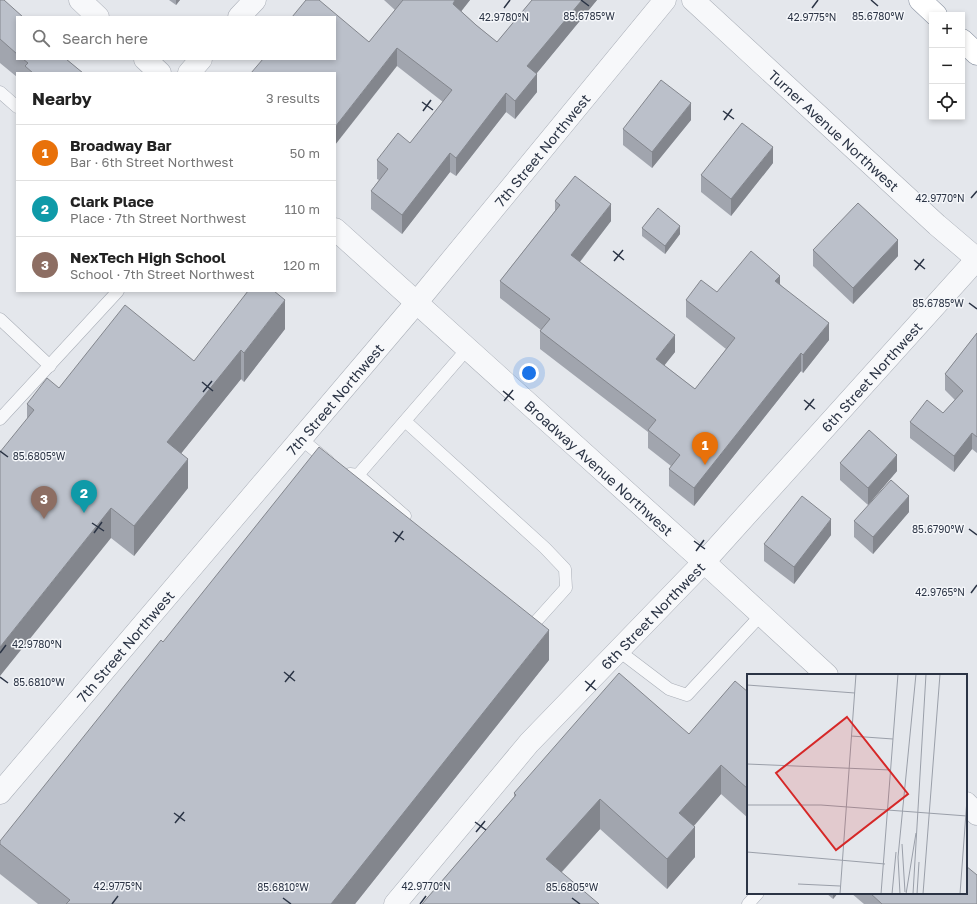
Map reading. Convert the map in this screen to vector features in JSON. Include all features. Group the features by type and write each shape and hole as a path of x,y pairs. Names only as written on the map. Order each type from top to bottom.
{"highway":[{"path":"920,0 933,12"},
{"path":"965,43 977,54"}],"street":[{"path":"80,0 97,16"},
{"path":"240,16 255,0"},
{"name":"7th Street Northwest","path":"0,793 417,302 664,0"},
{"name":"Turner Avenue Northwest","path":"693,0 937,225 977,259"},
{"path":"146,60 159,72"},
{"path":"190,72 200,60"},
{"name":"Broadway Avenue Northwest","path":"336,230 826,674"},
{"name":"6th Street Northwest","path":"395,904 529,743 704,562 977,259"},
{"path":"967,805 977,814"}],"lane":[{"path":"0,92 16,107"},
{"path":"0,419 117,292"},
{"path":"0,319 50,366"},
{"path":"358,475 468,348"},
{"path":"405,421 545,548 565,569 566,588 530,627 519,617"},
{"path":"301,439 344,473 358,475 412,522"},
{"path":"619,650 669,689 687,694 761,614"}],"building":[{"path":"0,0 4,0 22,16 16,16 16,53 0,39"},
{"path":"306,0 319,0 369,42 403,0 455,0 453,4 497,42 532,0 582,0 527,66 537,74 515,101 506,93 456,158 450,153 402,215 371,191 388,169 377,160 398,133 410,143 452,90 397,48 336,126 336,72 252,72 262,60 336,60 336,16 293,16"},
{"path":"24,60 67,60 82,72 32,72 25,66 28,63"},
{"path":"661,80 691,103 652,152 623,129"},
{"path":"742,123 773,147 731,199 701,175"},
{"path":"575,176 611,204 571,255 675,335 656,359 695,389 735,338 686,300 701,280 717,292 751,251 780,276 775,281 829,323 803,355 801,353 694,488 669,469 680,455 648,430 656,420 540,331 550,319 500,281 560,205 555,201"},
{"path":"858,203 898,240 853,288 813,250"},
{"path":"658,208 680,226 665,246 642,228"},
{"path":"247,292 275,292 285,300 244,353 241,350 167,442 188,459 134,526 111,508 0,647 0,452 34,410 27,404 47,378 59,388 125,305 194,361"},
{"path":"977,333 977,437 972,433 954,456 910,422 927,400 943,413 963,391 945,374"},
{"path":"869,430 897,455 868,488 840,463"},
{"path":"319,447 549,630 331,904 66,904 70,900 0,844 0,841 161,640 163,642"},
{"path":"891,480 909,496 873,537 854,521"},
{"path":"802,496 831,519 794,567 764,544"},
{"path":"619,673 689,734 735,681 747,691 747,788 721,765 679,813 695,827 667,859 600,799 546,859 599,904 422,904 516,795 514,793"},
{"path":"967,867 977,875 977,904 882,904 871,894 967,894"}],"place":[{"name":"Broadway Bar","path":"705,465"},
{"name":"Clark Place","path":"84,513"},
{"name":"NexTech High School","path":"44,519"}]}
